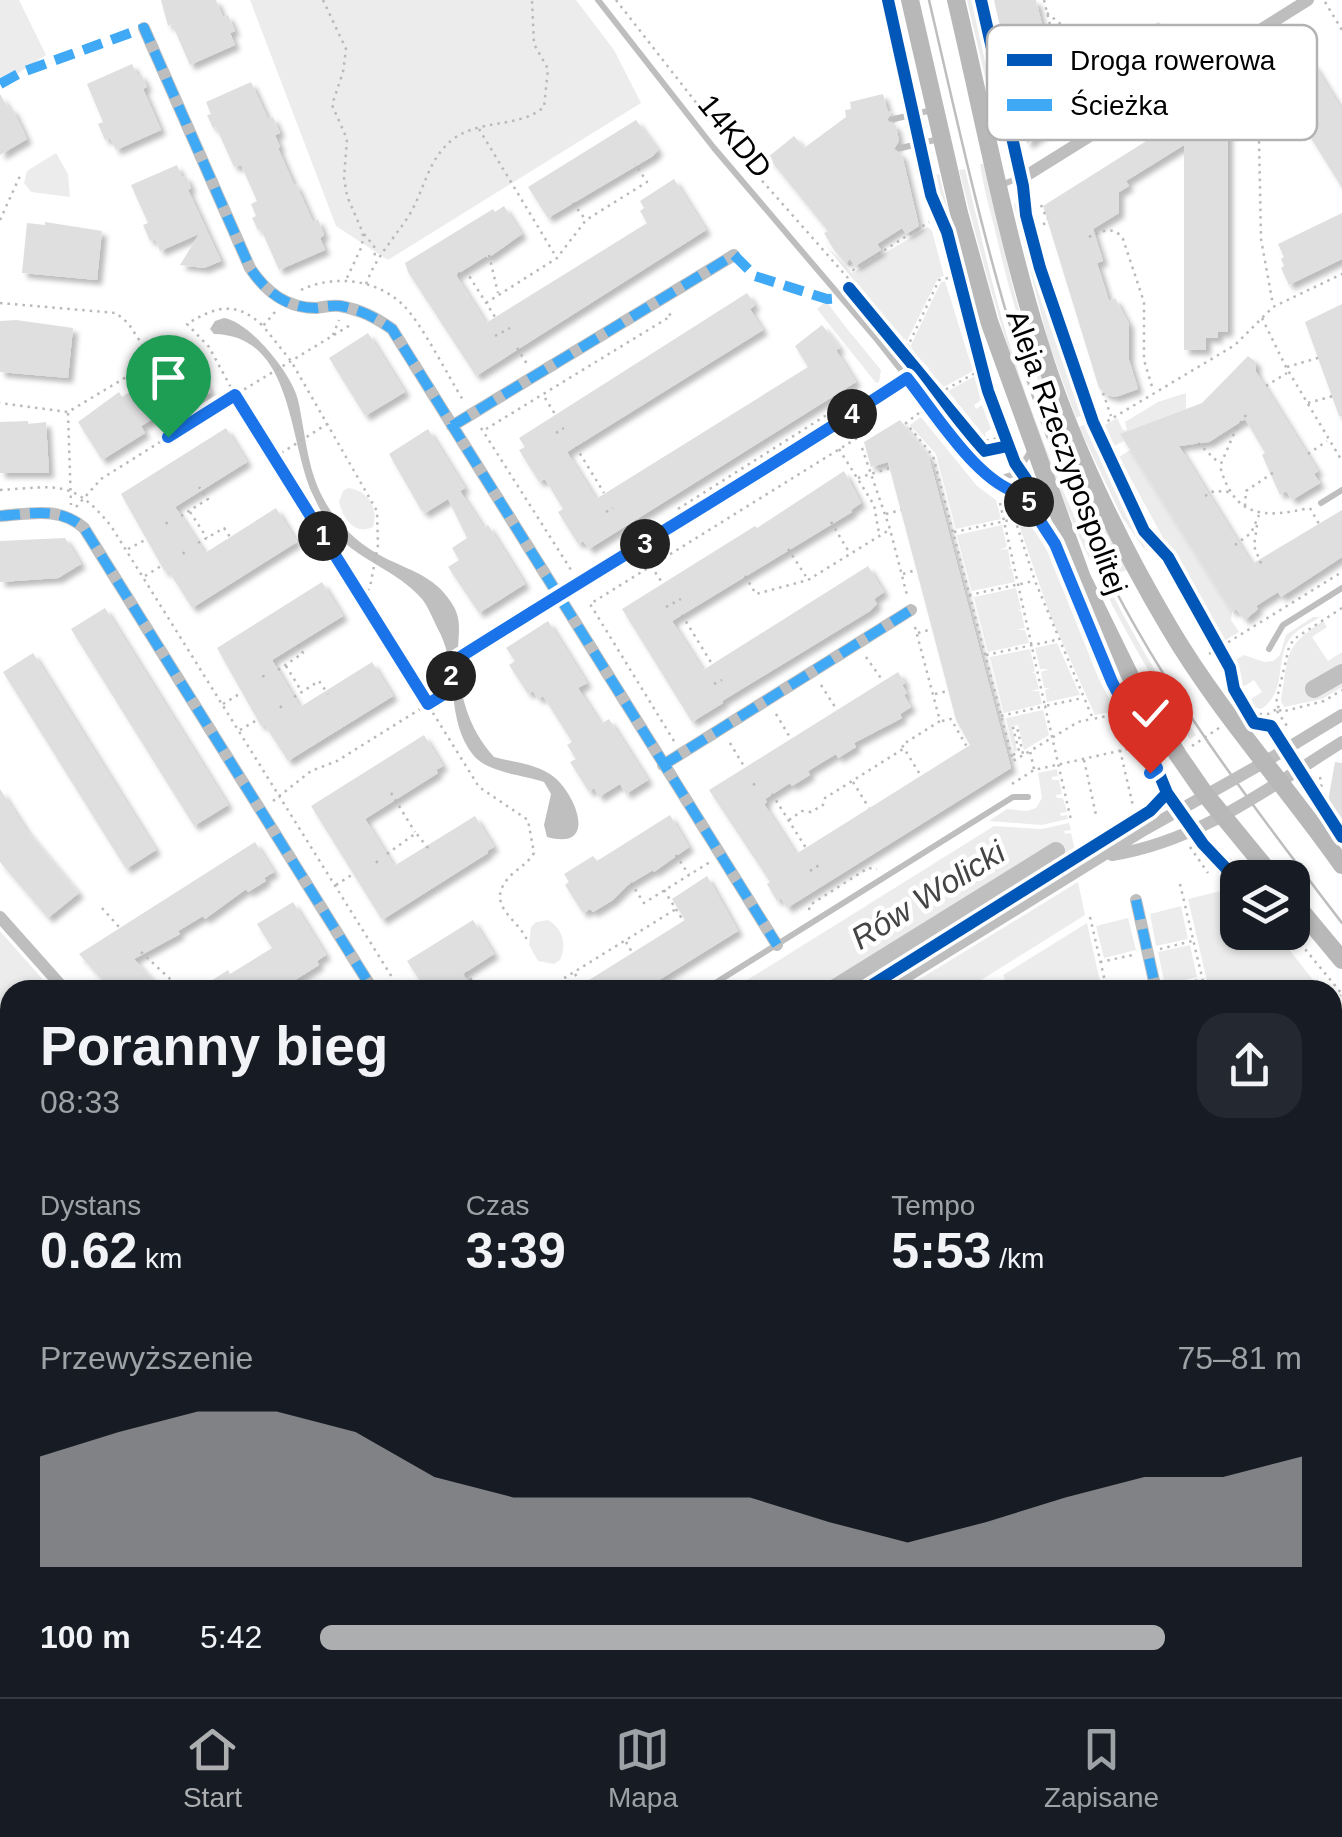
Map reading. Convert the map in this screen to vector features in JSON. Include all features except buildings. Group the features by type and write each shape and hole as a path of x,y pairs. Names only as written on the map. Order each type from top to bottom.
{"street":[{"name":"Aleja Rzeczypospolitej","path":"910,0 979,288 1082,578 1111,641 1186,766 1260,860"},
{"name":"Aleja Rzeczypospolitej","path":"956,0 987,130"},
{"path":"1268,25 1308,0"},
{"path":"144,28 250,268 261,284 284,302 312,308 336,306 370,314 392,329 777,945"},
{"name":"Aleja Rzeczypospolitej","path":"989,140 1032,319 1075,439 1166,623 1242,719 1264,764 1280,781 1304,795 1342,865"},
{"path":"1029,174 1084,140"},
{"path":"452,426 734,255"},
{"path":"0,516 71,516 84,528 367,980"},
{"path":"663,764 910,610"},
{"path":"901,980 1342,715"},
{"path":"1104,856 1147,850 1190,836 1342,742"},
{"path":"1136,900 1154,980"},
{"path":"0,917 56,980"},
{"path":"1310,922 1342,960"}],"lane":[{"name":"14KDD","path":"598,0 714,148 848,291 913,374 977,466 995,481"},
{"path":"894,119 935,110"},
{"path":"901,148 942,138"},
{"path":"1000,185 1029,174"},
{"path":"558,596 794,452 913,374"},
{"path":"995,481 1017,473 1033,446"},
{"path":"995,481 1012,493 1054,503"},
{"path":"1320,503 1342,490"},
{"path":"1270,649 1283,625 1342,588"},
{"path":"720,980 997,806 1013,797 1028,797"}],"path":[{"path":"324,0 346,49 332,105 347,139 347,196 363,233 374,246 376,258"},
{"path":"365,285 376,258 410,214 427,171 456,138 478,128 532,117 544,107 548,69 534,44 532,0"},
{"path":"616,0 913,374 984,451 995,469 995,481"},
{"path":"1044,0 1050,25"},
{"path":"1324,2 1342,30"},
{"path":"1048,13 1063,25"},
{"path":"478,128 557,258"},
{"path":"1258,140 1261,238 1273,307"},
{"path":"486,302 557,258 586,220 647,182 635,164"},
{"path":"0,220 20,176"},
{"path":"573,203 586,220"},
{"path":"1036,228 1047,221 1040,205"},
{"path":"1026,215 1036,250"},
{"path":"849,263 854,270 935,220 947,232"},
{"path":"1089,237 1111,230 1123,239 1144,302 1144,360 1153,391"},
{"path":"346,280 362,246 363,233"},
{"path":"490,256 498,294"},
{"path":"458,274 466,271 496,317"},
{"path":"962,286 953,274 940,280 908,346 944,390 978,365 988,391"},
{"path":"1101,424 1234,344 1273,307 1342,274"},
{"path":"0,303 116,314 128,323 153,361 68,412 0,403"},
{"path":"363,600 370,587 378,545 377,511 289,362 263,326 243,312 216,308 187,324 209,347 235,395 479,788 528,820 534,853 506,881 501,892 506,915 522,929 528,943"},
{"path":"263,326 276,310 287,313"},
{"path":"330,316 341,315 333,335"},
{"path":"71,516 101,479 359,319 349,316"},
{"path":"484,430 671,316"},
{"path":"1262,318 1287,370 1342,461"},
{"path":"494,336 510,328"},
{"path":"517,348 528,365"},
{"path":"1266,386 1287,370 1321,357"},
{"path":"1103,393 1111,418"},
{"path":"544,396 555,414"},
{"path":"1307,404 1333,396"},
{"path":"68,412 71,516"},
{"path":"1089,412 1103,444"},
{"path":"682,753 590,604 862,435 863,420 875,413"},
{"path":"472,414 574,575"},
{"path":"918,414 906,423 933,456 1013,761 1078,722 1124,713 1119,698"},
{"path":"1220,464 1246,414"},
{"path":"984,451 1008,446 997,417"},
{"path":"274,458 327,424"},
{"path":"556,433 564,428"},
{"path":"1308,454 1328,440"},
{"path":"1198,444 1220,464 1230,492 1245,507 1259,514 1285,514 1309,508"},
{"path":"576,447 604,493"},
{"path":"839,448 874,505 879,535"},
{"path":"862,448 890,529 940,721"},
{"path":"858,478 890,468"},
{"path":"1245,507 1246,491 1274,472"},
{"path":"181,516 208,499 199,487"},
{"path":"0,490 70,489 84,496 112,526 394,980"},
{"path":"1205,496 1214,491 1230,492"},
{"path":"1019,503 999,498 1071,820"},
{"path":"1010,501 1035,581 1092,719"},
{"path":"606,512 613,508"},
{"path":"884,514 901,510"},
{"path":"189,511 207,538"},
{"path":"1259,514 1254,546 1262,566"},
{"path":"953,533 1014,519"},
{"path":"831,522 850,553"},
{"path":"1235,545 1256,526"},
{"path":"624,527 632,538"},
{"path":"198,543 224,528 232,540"},
{"path":"745,576 756,594 808,580 890,529"},
{"path":"126,550 145,540"},
{"path":"788,549 808,580"},
{"path":"143,577 161,566"},
{"path":"651,566 663,584"},
{"path":"901,574 916,570"},
{"path":"1214,651 1342,572"},
{"path":"969,595 1035,581"},
{"path":"260,809 312,771 337,761 457,686 446,666 558,596"},
{"path":"666,607 681,599"},
{"path":"1287,749 1276,703 1289,647 1294,639 1342,608"},
{"path":"682,615 712,664"},
{"path":"917,634 932,630"},
{"path":"1209,632 1214,651 1228,665"},
{"path":"278,670 303,653 296,640"},
{"path":"985,655 1058,640"},
{"path":"857,643 883,682"},
{"path":"286,664 302,692"},
{"path":"812,672 837,710"},
{"path":"714,684 722,680"},
{"path":"294,697 319,682 328,694"},
{"path":"933,695 948,691"},
{"path":"222,704 241,693"},
{"path":"1192,746 1242,719 1326,705 1342,693"},
{"path":"1001,716 1084,698"},
{"path":"767,700 791,739"},
{"path":"1277,715 1292,733"},
{"path":"921,776 902,745 940,721 952,719 967,747"},
{"path":"1138,730 1162,781 1242,719"},
{"path":"238,731 257,720"},
{"path":"1012,756 1019,751 1014,728 1017,727 1024,755"},
{"path":"721,728 745,768"},
{"path":"1006,788 1034,770 1141,746"},
{"path":"788,820 802,811 823,806 825,798 904,748"},
{"path":"1120,750 1133,806"},
{"path":"1030,752 1034,770"},
{"path":"1083,758 1096,815"},
{"path":"1300,768 1304,795 1342,837"},
{"path":"1319,772 1324,803 1342,828"},
{"path":"852,781 868,808"},
{"path":"753,785 759,782"},
{"path":"390,793 428,848"},
{"path":"772,794 806,848"},
{"path":"1134,822 1150,812"},
{"path":"387,854 416,833"},
{"path":"1190,836 1221,860"},
{"path":"1190,836 1208,874"},
{"path":"1215,854 1241,837"},
{"path":"676,855 689,875"},
{"path":"631,883 644,903 712,862"},
{"path":"810,870 822,863"},
{"path":"808,912 810,904 868,868 878,870"},
{"path":"335,886 353,874"},
{"path":"828,882 833,890"},
{"path":"1180,884 1202,980"},
{"path":"664,890 684,922"},
{"path":"102,908 120,928"},
{"path":"561,980 676,909"},
{"path":"1090,916 1104,980"},
{"path":"625,940 633,954"},
{"path":"1293,950 1317,980"},
{"path":"1303,950 1324,980"},
{"path":"141,952 171,980"},
{"path":"466,972 471,980"},
{"path":"574,972 579,980"}],"shaded area":[{"path":"0,0 19,0 46,55 0,85"},
{"path":"250,0 576,0 614,50 641,103 388,260 336,226"},
{"path":"967,0 978,0 987,39 987,85"},
{"path":"56,153 68,174 70,197 31,192 24,183 27,171"},
{"path":"980,164 985,164 1015,294 1037,366 1072,455 1127,570 1119,573 1035,373"},
{"path":"965,169 1002,318 1044,443 1112,593 1196,735 1190,739 1115,610 1051,470 1016,372 986,271 959,170"},
{"path":"939,174 992,385 952,242 929,177"},
{"path":"1020,190 1038,275 1086,413 1076,418 1048,341 1014,205"},
{"path":"928,227 944,276 938,278 907,341 823,242 852,273"},
{"path":"945,281 973,371 944,387 913,353 911,345 941,282"},
{"path":"827,300 881,370 879,382 817,309"},
{"path":"224,318 257,339 288,377 298,400 313,473 334,516 367,547 425,577 448,597 458,618 462,694 477,733 494,757 540,769 554,777 575,808 578,829 573,836 547,837 544,825 551,794 544,782 497,770 474,756 459,728 446,648 427,607 412,589 346,544 330,526 305,473 274,371 260,352 240,339 214,334 210,329 215,321"},
{"path":"975,376 981,400 974,405 976,409 982,405 991,429 985,433 986,438 948,391"},
{"path":"1186,393 1186,409 1121,434 1124,441 1114,446 1105,425 1117,418 1123,430 1127,430 1125,422 1158,402"},
{"path":"921,417 977,486 996,500 1001,519 956,529 936,454 910,425"},
{"path":"1090,422 1148,540 1144,549 1122,517 1079,427"},
{"path":"1130,450 1232,612 1231,620 1239,632 1224,641 1217,641 1160,543 1162,536 1119,457"},
{"path":"348,488 361,492 370,501 373,527 355,527 343,514 339,502"},
{"path":"1012,505 1018,506 1046,548 1115,711 1095,715 1050,615"},
{"path":"1002,525 1007,547 999,550 1008,549 1008,568 1012,569 1015,582 972,591 957,535"},
{"path":"1016,588 1021,609 1018,611 1025,628 1017,630 1025,630 1029,643 988,652 974,597"},
{"path":"1313,617 1320,617 1295,633 1286,645 1270,702 1261,709 1248,706 1246,702 1262,692 1254,680 1238,690 1230,663 1244,655 1273,661 1280,655 1286,635"},
{"path":"1323,621 1327,627 1312,637 1328,661 1342,652 1342,666 1317,681 1314,688 1322,691 1342,679 1342,687 1322,699 1284,707 1281,701 1290,654 1300,638"},
{"path":"1057,643 1080,695 1047,702 1045,690 1050,688 1044,688 1041,672 1049,669 1040,669 1035,648"},
{"path":"1030,649 1035,671 1032,673 1039,689 1031,691 1039,691 1042,704 1004,713 990,657"},
{"path":"1043,710 1049,735 1024,750 1018,725 1012,726 1017,750 1014,752 1006,718"},
{"path":"1057,769 1058,776 1052,780 1059,780 1062,794 1056,795 1063,798 1067,812 1060,813 1068,819 1042,825 989,821 1007,809 1036,808 1042,798 1038,773"},
{"path":"1069,823 1071,830 1064,831 1071,833 1076,854 1061,863 1050,845 832,980 747,980 994,826 1042,829"},
{"path":"1078,882 1085,915 981,980 918,980"},
{"path":"1220,891 1220,950 1289,950 1313,980 1207,980 1188,899"},
{"path":"1181,906 1188,939 1156,946 1150,914"},
{"path":"1128,918 1136,950 1104,958 1096,926"},
{"path":"548,920 560,932 563,943 560,960 554,964 538,961 529,945 531,927"},
{"path":"1087,923 1100,980 1003,980 1003,975"},
{"path":"0,931 43,980 0,980"},
{"path":"1190,945 1197,977 1164,980 1158,952"}],"waterway":[{"name":"Rów Wolicki","path":"1314,689 1342,673"},
{"name":"Rów Wolicki","path":"848,980 1056,851"}],"tram line":[{"path":"929,0 999,287 1044,428 1071,496 1102,564 1154,659 1244,793 1342,923"}],"marked path":[{"path":"0,84 20,73 144,28 250,268 286,302 305,307 348,308 368,314 392,329 777,945"},
{"path":"452,426 734,255 755,276 827,299 841,298"},
{"path":"0,516 55,514 84,528 367,980"},
{"path":"663,765 911,610"},
{"path":"1136,900 1154,980"}],"cycle path":[{"path":"888,0 931,195 947,232 988,391 1015,463 1026,479 1029,504 1055,544 1107,674 1149,749 1167,793 1220,862"},
{"path":"981,0 987,27"},
{"path":"1013,140 1040,268 1093,422 1144,531 1168,557 1230,668 1234,689 1254,723 1271,726 1342,837"},
{"path":"849,288 984,451 1008,446"},
{"path":"880,980 1150,811 1167,793"}],"route":[{"path":"168,437 235,395 428,704 457,686 446,666 907,378 977,466 1007,491 1028,494 1029,504 1055,544 1119,698 1150,749 1157,768 1150,773"}]}
